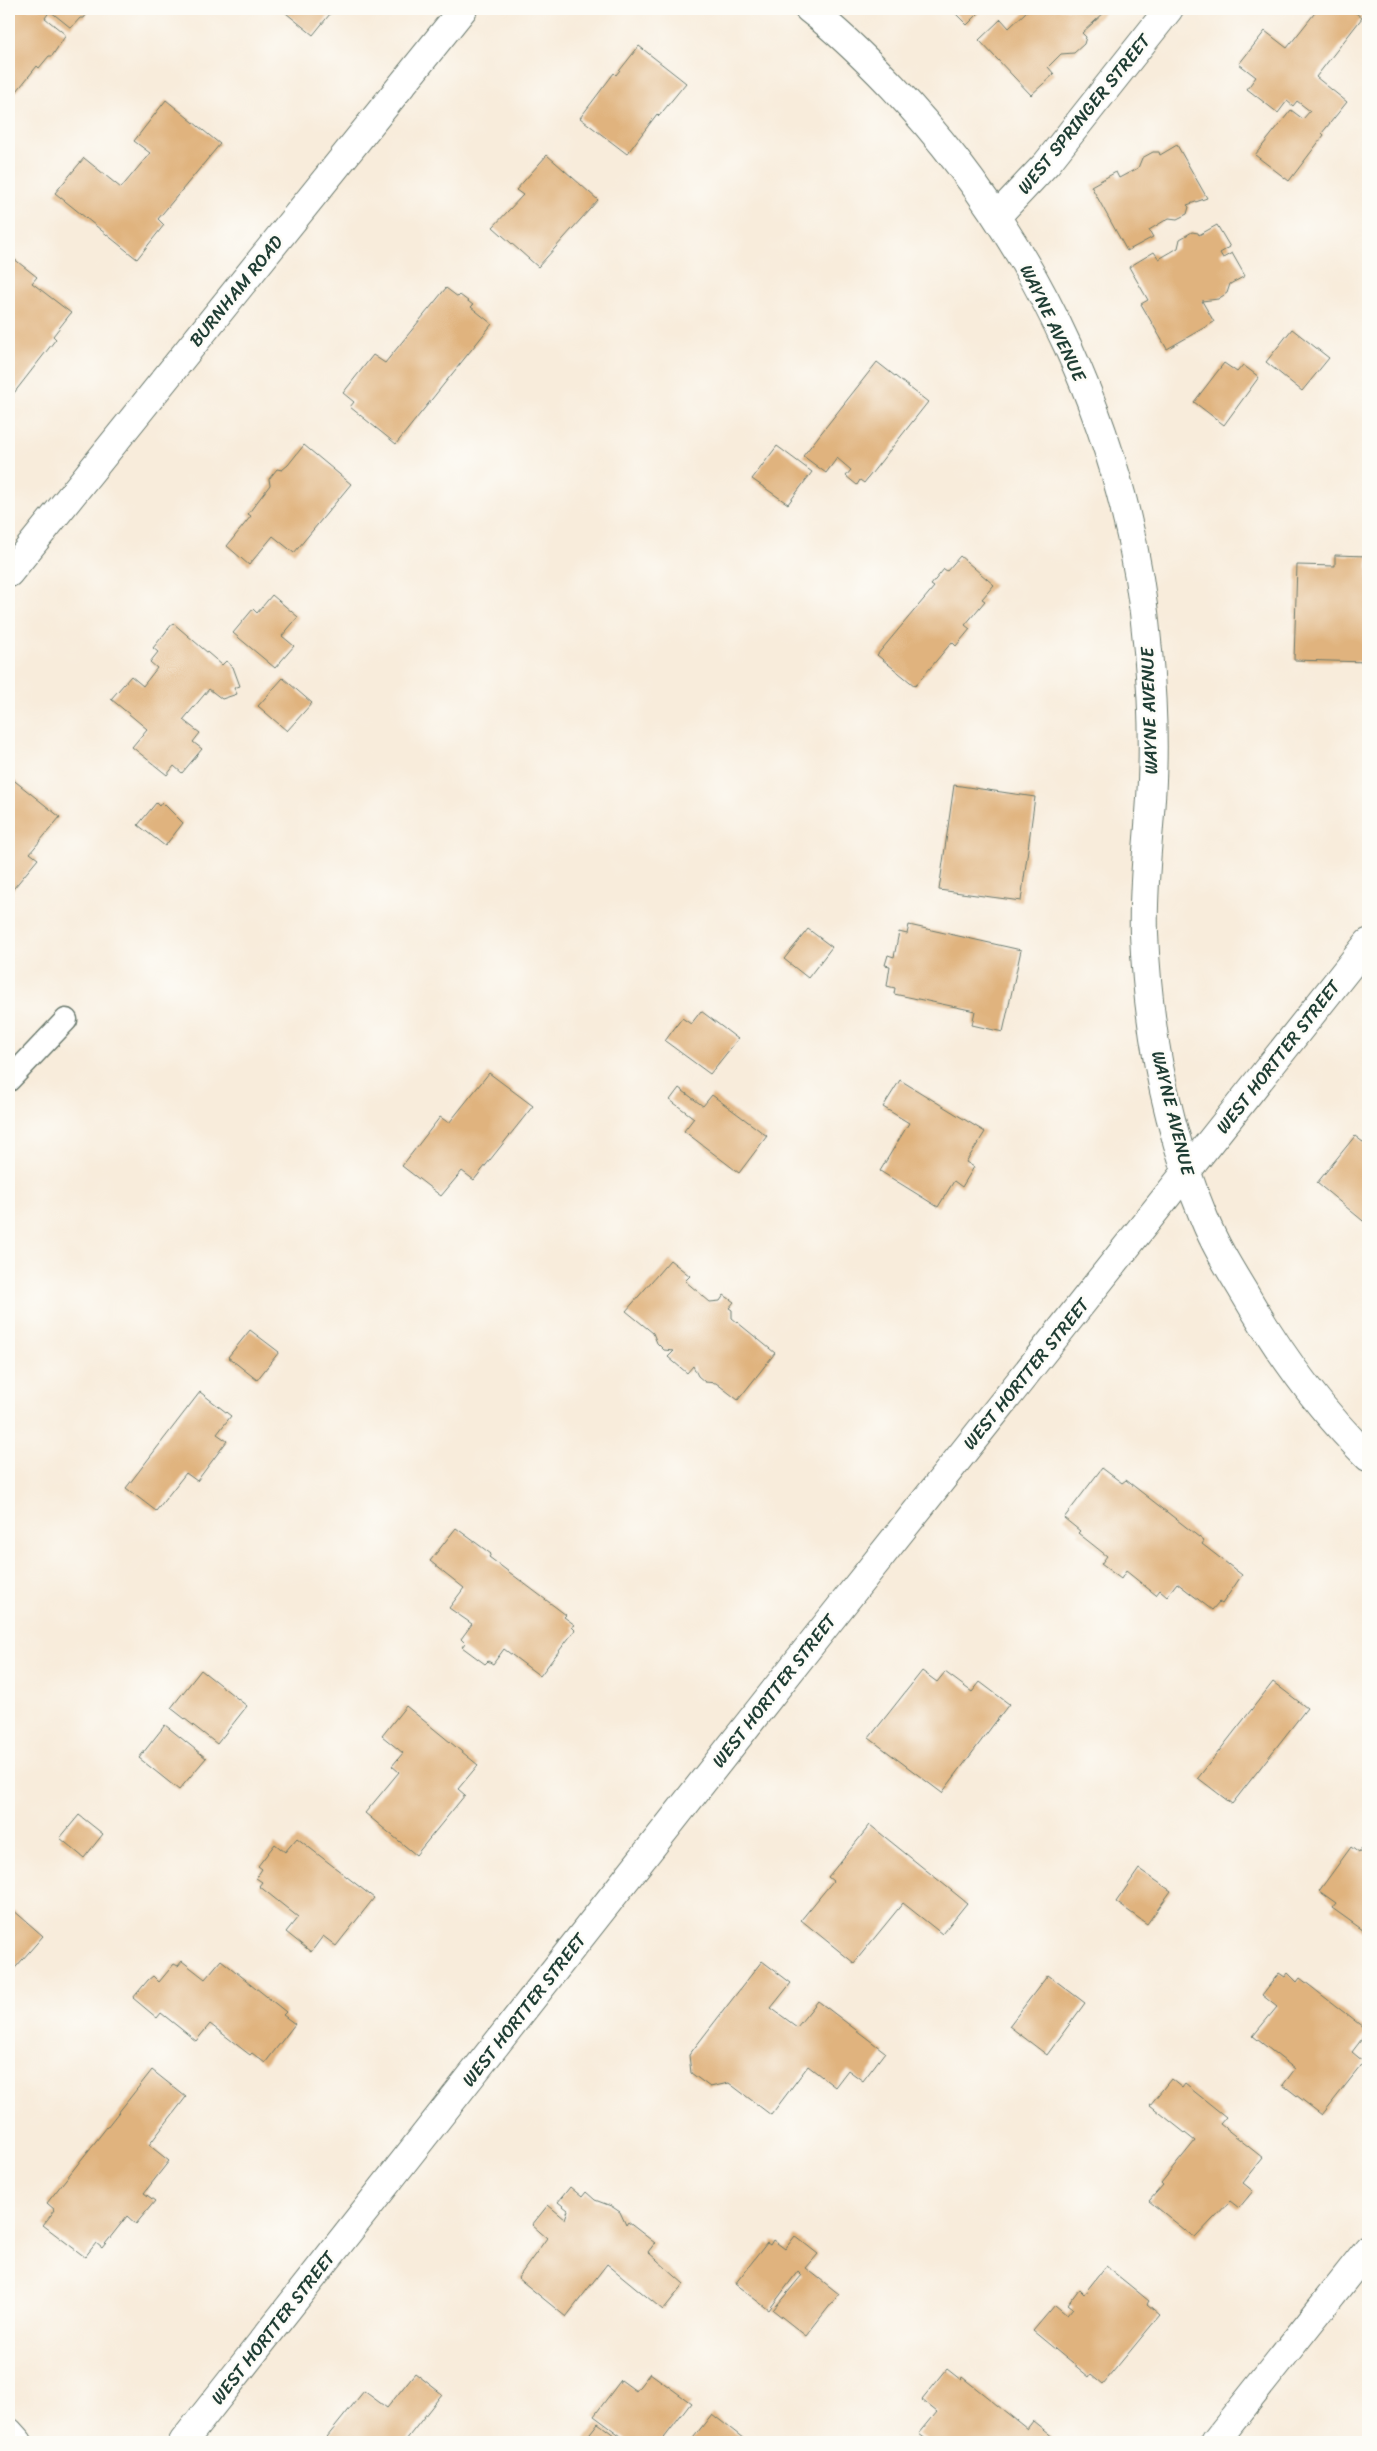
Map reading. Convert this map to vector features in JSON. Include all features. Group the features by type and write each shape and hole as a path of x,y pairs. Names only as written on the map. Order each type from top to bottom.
{"street":[{"name":"BURNHAM ROAD","path":"9,573 463,9"},
{"name":"WAYNE AVENUE","path":"809,9 866,59 960,164 997,216 1034,278 1066,344 1094,409 1115,470 1133,544 1148,648 1152,713 1152,779 1144,932 1150,1014 1164,1088 1187,1172 1205,1222 1264,1327 1297,1376 1338,1427 1368,1457"},
{"name":"WEST SPRINGER STREET","path":"997,216 1047,163 1169,9"},
{"name":"WEST HORTTER STREET","path":"183,2442 827,1624 1368,943"},
{"path":"1215,2442 1368,2249"},
{"path":"9,2432 18,2442"}],"lane":[{"path":"9,1080 66,1020"}],"building":[{"path":"9,9 89,9 89,11 84,18 80,18 71,28 50,11 45,18 66,35 52,56 49,56 39,68 37,66 9,101"},
{"path":"281,9 334,9 313,35"},
{"path":"951,9 983,9 967,25"},
{"path":"1025,9 1104,9 1106,11 1082,33 1086,37 1084,44 1074,53 1061,54 1048,67 1054,74 1031,95 979,40 1001,19 1009,28 1027,11"},
{"path":"1318,9 1351,9 1362,18 1316,77 1347,102 1322,133 1324,135 1289,181 1255,155 1291,110 1303,119 1310,111 1297,101 1293,106 1287,101 1278,113 1247,89 1256,77 1239,64 1265,31 1287,48"},
{"path":"639,46 686,83 659,116 657,114 627,154 580,118 614,73 616,75"},
{"path":"166,100 220,144 158,219 164,225 137,259 55,193 84,158 121,188 150,153 134,141"},
{"path":"1177,145 1207,198 1187,205 1189,207 1187,214 1177,219 1169,218 1149,230 1153,237 1127,251 1091,186 1116,172 1119,178 1138,168 1142,158 1153,152 1159,152 1160,155"},
{"path":"547,155 598,200 538,267 493,227 523,195 516,190"},
{"path":"1217,225 1230,247 1220,253 1223,258 1232,253 1245,276 1230,284 1227,293 1218,299 1202,301 1214,322 1167,349 1141,304 1148,300 1129,267 1154,252 1159,259 1178,248 1180,239 1192,232 1199,235"},
{"path":"9,255 37,277 32,283 71,313 53,336 56,339 14,393 9,390"},
{"path":"446,288 458,297 460,295 473,305 471,307 492,324 396,444 350,407 354,402 343,393 373,355 385,363"},
{"path":"1292,329 1329,358 1302,391 1266,362"},
{"path":"877,362 928,402 864,483 860,480 857,485 846,476 851,470 837,458 826,473 803,456"},
{"path":"1224,363 1237,372 1243,365 1259,377 1224,425 1194,402"},
{"path":"304,445 351,484 294,553 273,536 249,565 227,546 251,516 248,514 270,485 269,479 277,469 282,470 288,465"},
{"path":"777,446 812,472 788,504 752,479"},
{"path":"1335,555 1368,556 1368,662 1294,660 1297,565 1335,566"},
{"path":"960,556 994,585 982,599 985,601 965,625 970,629 956,646 952,642 915,686 877,655 934,587 931,585 944,569 947,571"},
{"path":"272,595 298,617 282,636 294,646 275,668 233,633 253,609 257,613"},
{"path":"173,623 222,665 226,661 233,667 240,686 234,688 237,694 222,699 209,689 183,720 200,733 193,742 202,749 182,773 174,766 167,775 132,747 147,729 111,699 131,676 143,686 157,668 150,662 158,652 153,648"},
{"path":"283,678 312,703 287,731 258,706"},
{"path":"11,778 60,817 30,853 38,859 9,894 9,780"},
{"path":"954,785 1035,797 1021,901 939,890"},
{"path":"162,802 183,823 165,846 138,825 156,803 159,806"},
{"path":"909,925 1021,950 1003,1032 972,1025 975,1011 894,994 895,988 887,986 890,966 885,965 888,955 894,957 899,932 907,934"},
{"path":"808,929 832,947 808,978 784,959"},
{"path":"701,1011 738,1039 710,1074 665,1041 682,1018 691,1024"},
{"path":"489,1073 533,1106 474,1180 462,1171 441,1196 402,1166 440,1117 449,1123"},
{"path":"900,1080 985,1132 966,1162 974,1167 962,1187 954,1181 938,1207 880,1171 909,1123 883,1107"},
{"path":"679,1088 703,1106 712,1095 767,1136 739,1173 684,1131 694,1118 670,1100"},
{"path":"1355,1136 1368,1146 1368,1225 1317,1183"},
{"path":"670,1260 690,1276 685,1281 710,1302 720,1301 724,1295 734,1302 729,1308 732,1310 732,1318 775,1353 738,1400 716,1383 705,1382 698,1376 693,1366 687,1373 668,1357 674,1351 664,1350 657,1343 653,1333 626,1311"},
{"path":"250,1330 279,1352 257,1380 228,1357"},
{"path":"200,1392 231,1416 217,1434 227,1441 197,1481 186,1473 156,1511 126,1488"},
{"path":"1102,1468 1122,1483 1126,1480 1204,1541 1202,1544 1242,1575 1222,1604 1219,1602 1212,1610 1177,1583 1167,1596 1160,1590 1156,1595 1126,1571 1121,1579 1101,1564 1107,1556 1078,1533 1080,1531 1064,1518"},
{"path":"456,1528 491,1554 489,1557 566,1615 564,1617 575,1625 572,1627 575,1630 540,1676 504,1649 493,1664 488,1661 485,1664 462,1647 465,1643 461,1639 472,1624 449,1608 464,1588 430,1561"},
{"path":"201,1670 247,1706 217,1744 171,1708"},
{"path":"922,1671 937,1682 945,1672 972,1692 980,1682 1009,1704 942,1793 869,1738"},
{"path":"1273,1682 1307,1708 1232,1804 1198,1778"},
{"path":"406,1706 478,1765 458,1789 465,1795 416,1855 365,1813 399,1772 392,1766 403,1753 382,1736"},
{"path":"165,1725 206,1758 179,1790 139,1758"},
{"path":"79,1815 103,1834 84,1858 60,1838"},
{"path":"870,1825 967,1903 942,1934 903,1903 854,1963 801,1920 833,1881 828,1877"},
{"path":"297,1838 374,1898 336,1946 323,1936 311,1952 286,1932 298,1917 259,1886 262,1882 256,1878 262,1869 258,1866 275,1844 285,1852"},
{"path":"1351,1847 1359,1853 1362,1848 1368,1852 1368,1941 1367,1933 1332,1908 1336,1903 1319,1891"},
{"path":"1139,1869 1171,1891 1147,1924 1116,1902"},
{"path":"12,1909 43,1936 9,1975 9,1912"},
{"path":"221,1960 286,2012 283,2015 295,2024 265,2063 252,2053 250,2055 210,2024 196,2041 161,2013 157,2018 133,1998 153,1976 159,1982 174,1964 178,1966 182,1961 205,1979"},
{"path":"762,1961 791,1983 771,2008 797,2027 818,2001 885,2052 863,2081 848,2070 835,2087 808,2066 771,2115 729,2083 710,2087 691,2073 689,2055"},
{"path":"1279,1973 1285,1977 1288,1973 1297,1982 1300,1978 1368,2031 1352,2052 1364,2062 1322,2115 1283,2085 1295,2069 1253,2036 1277,2007 1262,1995"},
{"path":"1048,1975 1085,2003 1047,2055 1009,2026"},
{"path":"152,2070 186,2097 149,2145 169,2161 144,2193 155,2201 136,2224 127,2216 102,2248 96,2243 85,2257 43,2225 55,2210 47,2203"},
{"path":"1171,2079 1182,2088 1185,2084 1226,2117 1220,2124 1263,2158 1243,2183 1253,2191 1239,2208 1230,2201 1195,2238 1149,2201 1195,2141 1150,2105"},
{"path":"570,2187 582,2197 586,2192 595,2200 611,2206 620,2212 626,2225 628,2222 655,2243 648,2252 684,2284 663,2310 607,2264 566,2317 518,2278 547,2238 532,2225 548,2205 565,2219 568,2210 558,2202"},
{"path":"795,2236 818,2254 806,2268 839,2294 806,2336 773,2310 802,2275 798,2271 769,2310 735,2284 767,2243 770,2245 773,2240 785,2249"},
{"path":"1106,2266 1149,2301 1147,2304 1160,2315 1103,2384 1091,2374 1089,2377 1033,2331 1055,2305 1067,2315 1073,2308 1068,2304 1079,2289 1084,2294"},
{"path":"947,2369 961,2380 962,2377 1027,2429 1033,2421 1059,2442 930,2442 919,2434 937,2412 922,2400"},
{"path":"415,2373 442,2394 406,2440 407,2442 323,2442 364,2391 387,2408"},
{"path":"650,2373 691,2403 661,2442 629,2442 594,2416 621,2380 636,2391"},
{"path":"712,2414 748,2442 690,2442"},
{"path":"598,2423 623,2442 583,2442"}]}
